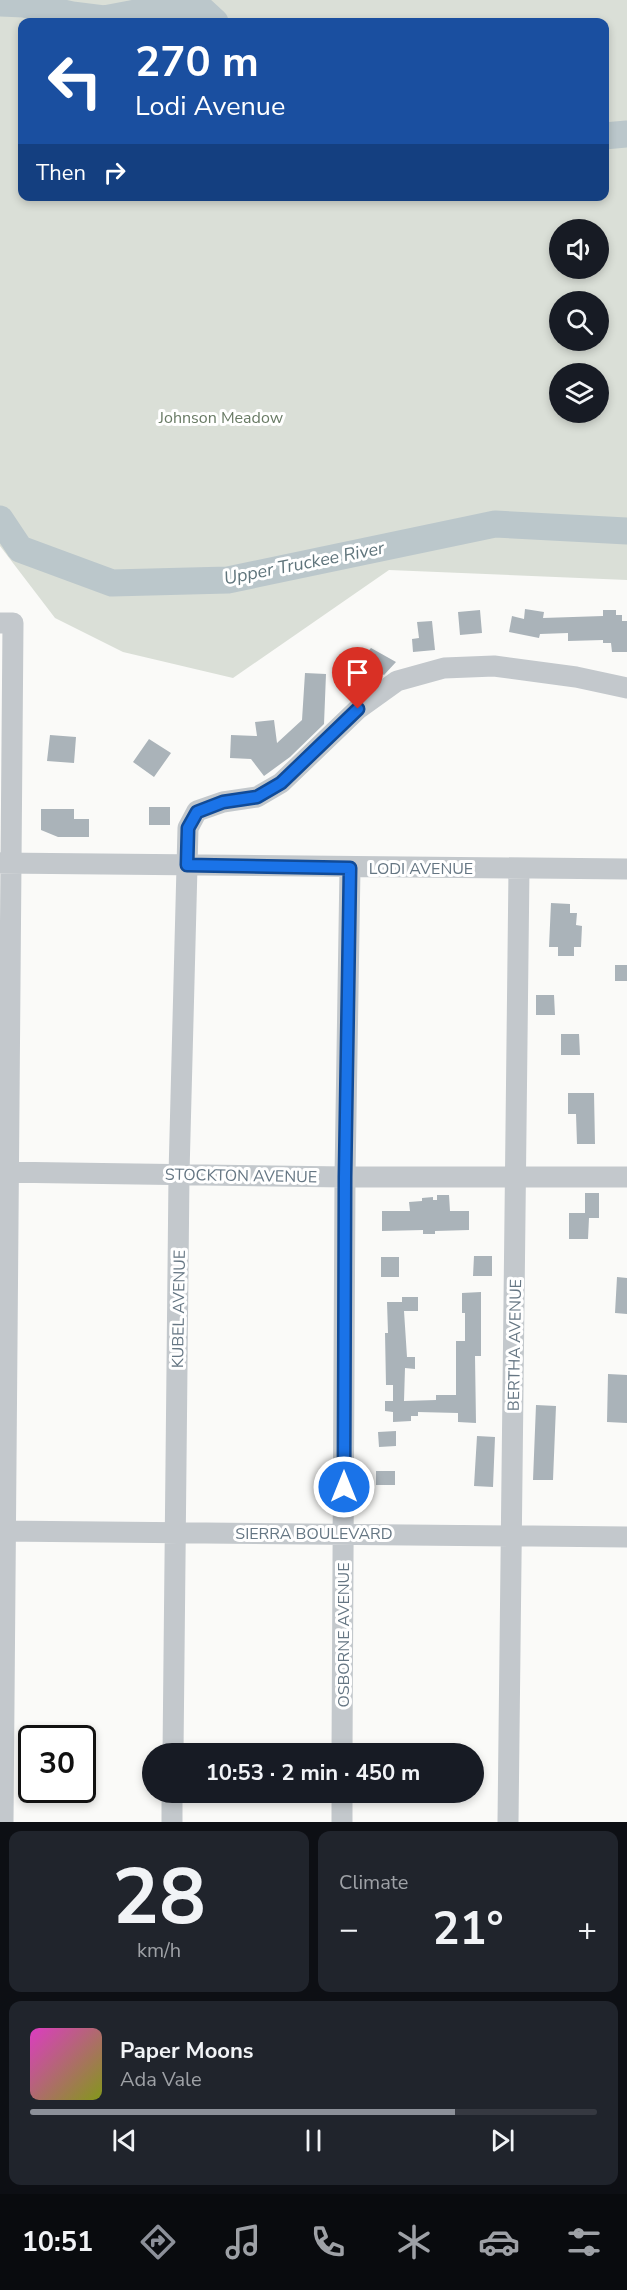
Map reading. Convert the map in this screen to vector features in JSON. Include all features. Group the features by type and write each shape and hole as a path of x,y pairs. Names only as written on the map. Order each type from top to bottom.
{"street":[{"path":"3,1822 7,623"},
{"name":"KUBEL AVENUE","path":"173,1743 179,1174 188,828 197,812 223,802 257,797 281,783 358,709 398,681 444,668 494,666 576,677 627,688"},
{"name":"LODI AVENUE","path":"5,863 627,869"},
{"name":"OSBORNE AVENUE","path":"342,1743 345,1177 350,868"},
{"name":"BERTHA AVENUE","path":"508,1822 519,868"},
{"name":"STOCKTON AVENUE","path":"4,1172 345,1177 627,1177"},
{"name":"SIERRA BOULEVARD","path":"3,1531 627,1537"},
{"path":"172,1803 172,1822"},
{"path":"342,1803 342,1822"}],"green space":[{"name":"Johnson Meadow","path":"0,0 627,0 627,580 389,570 233,678 123,652 55,618 0,546"}],"building":[{"path":"525,609 544,612 543,618 603,616 603,610 616,610 616,615 622,615 622,621 627,621 627,652 612,652 611,643 603,643 603,640 568,641 568,633 540,634 539,638 509,632 512,616 524,619"},
{"path":"480,610 482,633 460,635 458,612"},
{"path":"432,621 435,650 413,652 412,639 419,638 417,622"},
{"path":"371,648 396,662 384,675 375,670 351,685 344,676"},
{"path":"305,673 326,674 324,724 290,757 264,776 251,759 230,758 231,735 257,736 255,722 274,720 277,743 302,720"},
{"path":"50,735 76,737 74,763 47,761"},
{"path":"149,739 171,753 154,777 133,762"},
{"path":"149,807 170,807 170,825 149,825"},
{"path":"41,809 74,809 74,819 89,819 89,837 58,837 41,830"},
{"path":"551,903 570,904 570,913 577,913 576,925 582,926 581,947 574,947 574,956 558,956 558,947 549,947"},
{"path":"615,965 627,965 627,981 615,981"},
{"path":"536,995 554,995 555,1015 536,1015"},
{"path":"561,1034 579,1034 580,1055 561,1055"},
{"path":"568,1093 594,1093 595,1144 577,1144 576,1114 568,1114"},
{"path":"585,1193 599,1193 599,1218 589,1218 588,1239 569,1239 569,1213 585,1213"},
{"path":"437,1195 449,1195 450,1211 469,1211 469,1230 435,1231 435,1234 423,1234 423,1230 382,1231 382,1211 410,1211 409,1202 433,1197 433,1200 437,1200"},
{"path":"474,1256 492,1256 492,1276 473,1276"},
{"path":"381,1257 399,1257 399,1277 381,1277"},
{"path":"617,1277 627,1278 627,1314 615,1313"},
{"path":"481,1292 481,1356 475,1356 476,1423 458,1422 458,1413 418,1412 418,1416 411,1416 411,1421 393,1422 393,1412 385,1411 385,1401 393,1401 393,1385 386,1385 387,1302 402,1302 402,1297 418,1297 418,1311 404,1311 407,1357 415,1357 415,1369 405,1368 404,1401 436,1400 436,1395 456,1395 456,1341 465,1341 462,1293"},
{"path":"608,1374 627,1375 627,1423 607,1422"},
{"path":"536,1405 556,1406 553,1480 533,1480"},
{"path":"396,1431 396,1446 379,1447 378,1432"},
{"path":"477,1436 495,1437 493,1487 474,1486"},
{"path":"376,1471 395,1471 395,1485 376,1485"}],"waterway":[{"name":"Upper Truckee River","path":"0,3 24,4 96,18"},
{"name":"Upper Truckee River","path":"109,18 141,12 202,10 211,18"},
{"name":"Upper Truckee River","path":"609,136 627,134"},
{"name":"Upper Truckee River","path":"0,519 20,549 112,583 228,580 495,524 627,531"}],"route":[{"path":"344,1487 345,1177 350,868 187,865 188,828 197,812 223,802 257,797 281,783 358,709"}]}
